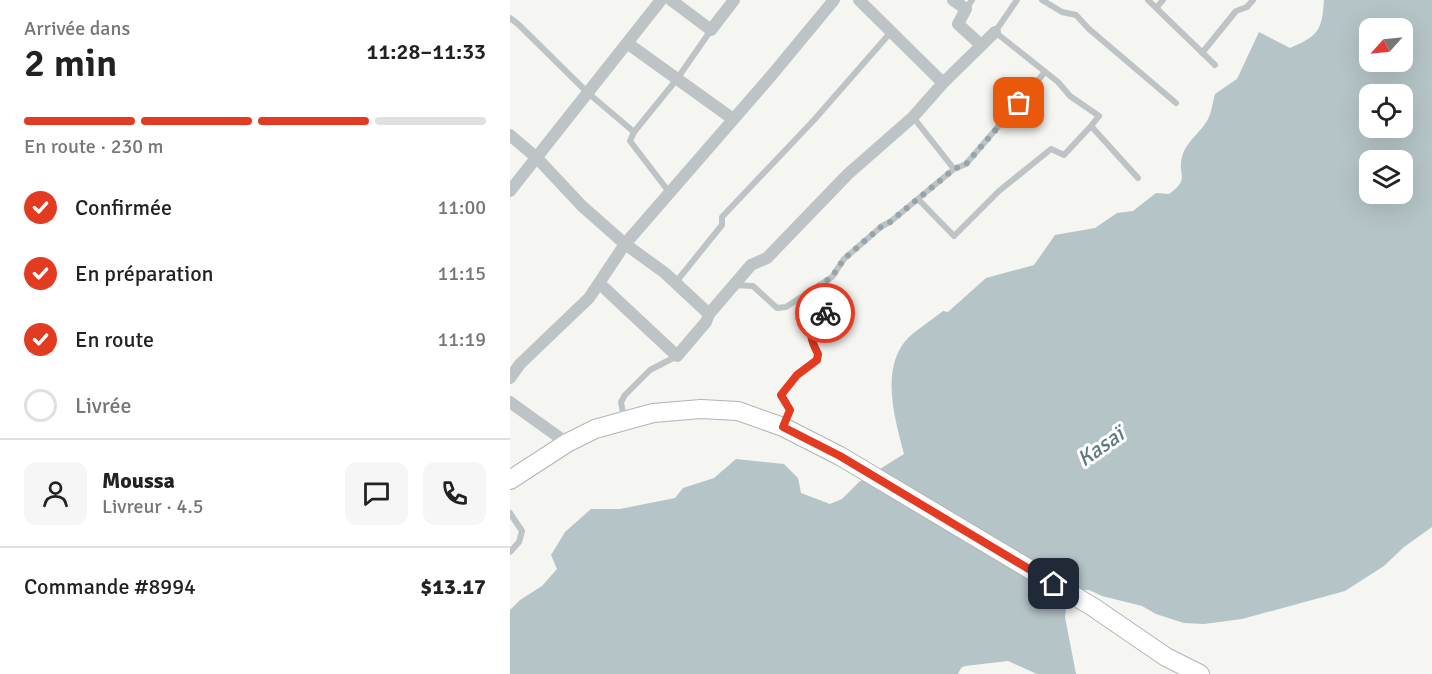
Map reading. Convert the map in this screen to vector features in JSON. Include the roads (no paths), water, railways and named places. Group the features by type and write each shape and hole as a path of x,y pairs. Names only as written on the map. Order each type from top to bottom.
{"main road":[{"path":"510,480 567,443 595,429 653,413 701,409 738,411 783,427 840,456 1092,607 1166,657 1200,674"}],"street":[{"path":"510,191 627,43 667,1 711,30 734,0"},
{"path":"510,378 520,364 589,298 624,244 834,0"},
{"path":"859,0 943,83"},
{"path":"953,0 969,5 958,24 981,45"},
{"path":"599,283 677,356 751,265 766,258 848,174 913,117 943,83 995,32"},
{"path":"627,43 733,119"},
{"path":"510,135 537,158 582,206 624,244 676,282 709,314"},
{"path":"510,402 567,443"}],"lane":[{"path":"918,199 954,236 999,191 1051,149 1064,155 1099,116 1070,96 1058,82 995,32 1017,0"},
{"path":"1042,0 1062,12 1076,15 1089,29 1176,104"},
{"path":"1148,0 1215,64"},
{"path":"1156,8 1163,0"},
{"path":"1202,52 1236,11 1246,7 1253,0"},
{"path":"510,18 588,93 634,132"},
{"path":"669,193 630,141 634,132 711,30"},
{"path":"676,282 722,225 722,217 814,120 891,32"},
{"path":"734,285 753,286 777,308 786,307 816,288 832,277 844,259 852,252 954,169 966,164 1045,72"},
{"path":"913,117 954,169"},
{"path":"1091,126 1138,177"},
{"path":"783,427 790,410 781,395 797,375 817,360 818,354 810,338 811,332 828,306 816,288"},
{"path":"624,422 621,402 624,395 650,370 677,356"},
{"path":"510,513 522,531 519,542 510,552"}],"water":[{"name":"Kasaï","path":"1324,0 1432,0 1432,527 1404,547 1384,566 1345,591 1242,619 1204,624 1184,623 1156,614 1142,606 1102,596 1089,590 1082,590 1066,609 1065,617 1076,674 1037,674 1008,661 965,666 958,674 510,674 510,610 520,600 542,586 557,569 551,555 565,532 591,509 620,509 675,498 683,488 714,478 736,459 784,464 798,478 801,493 830,504 842,499 859,482 904,454 894,410 892,378 894,363 909,337 943,311 948,312 986,278 1034,265 1055,235 1095,228 1117,213 1133,211 1156,193 1169,194 1176,189 1182,177 1181,163 1184,151 1206,122 1215,94 1237,79 1259,32 1290,48 1313,36 1322,19"}]}
